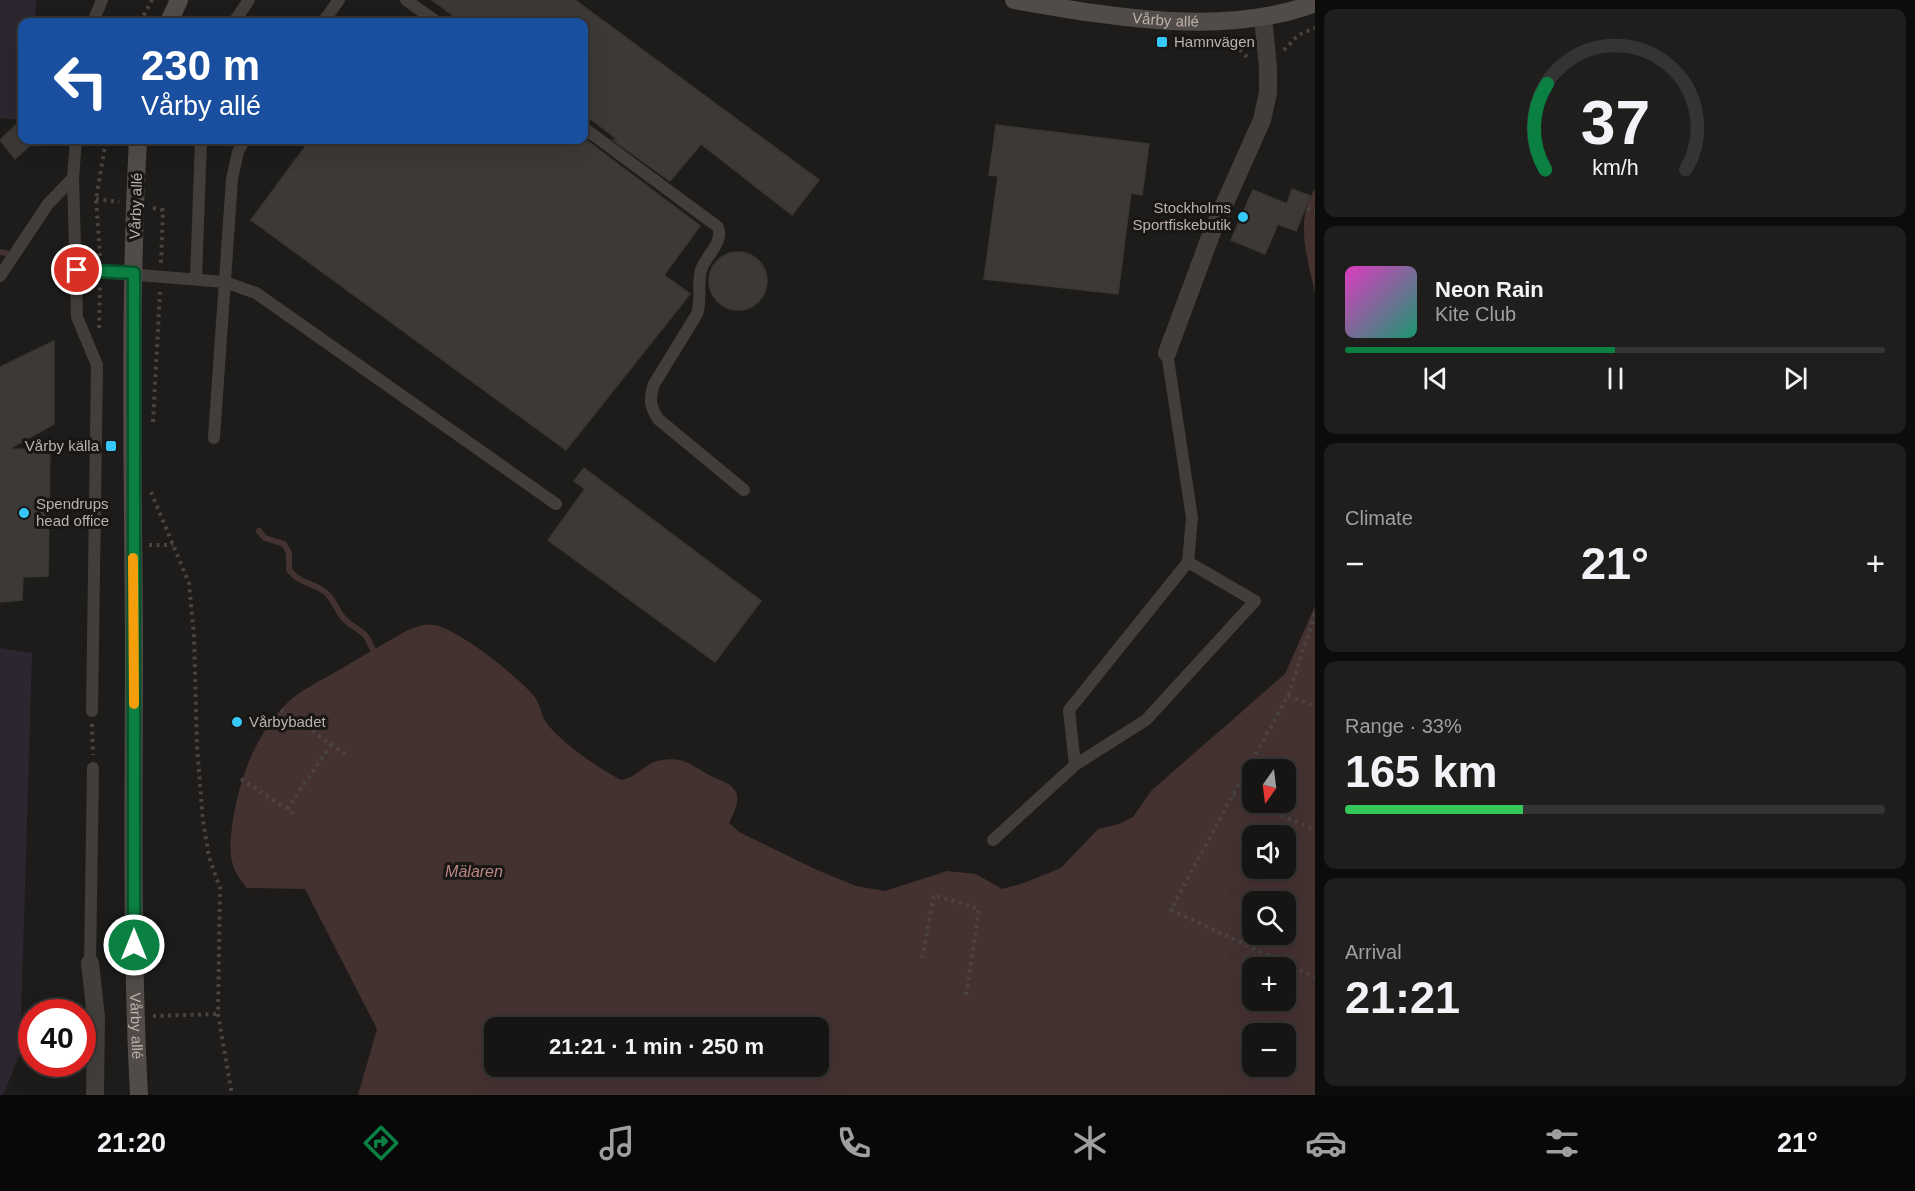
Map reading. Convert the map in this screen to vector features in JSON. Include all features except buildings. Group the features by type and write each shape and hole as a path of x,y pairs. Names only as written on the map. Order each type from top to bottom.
{"street":[{"path":"171,18 179,0"},
{"name":"Vårby allé","path":"1014,0 1099,13 1191,22 1242,21 1263,18 1315,3"},
{"path":"1167,353 1212,232 1262,120 1268,93 1263,18"},
{"name":"Vårby allé","path":"138,144 134,273 135,1016 139,1095"},
{"path":"90,963 96,1017 95,1095"}],"lane":[{"path":"95,18 102,0"},
{"path":"237,18 249,0"},
{"path":"326,18 339,0"},
{"path":"406,0 431,18"},
{"path":"588,131 718,227 720,236 718,241 701,269 700,306 697,314 654,384 650,403 658,419 744,490"},
{"path":"76,144 73,178 77,317 97,365 92,711"},
{"path":"196,279 201,144"},
{"path":"214,438 232,179 242,144"},
{"path":"0,276 48,204 73,178"},
{"path":"77,270 225,282 256,293 556,504"},
{"path":"1075,765 1069,710 1188,562 1192,518 1167,353"},
{"path":"993,840 1075,765 1146,720 1255,601 1188,562"},
{"path":"90,963 93,768"}],"path":[{"path":"142,18 152,0"},
{"path":"99,330 101,271 96,199 105,144"},
{"path":"96,199 164,210 152,428"},
{"path":"1307,209 1315,211"},
{"path":"149,487 189,583 194,636 203,822 209,857 220,888 218,1014 232,1095"},
{"path":"1315,614 1288,696 1171,910 1315,977"},
{"path":"1288,696 1315,706"},
{"path":"281,710 347,755"},
{"path":"92,711 93,768"},
{"path":"287,809 331,745"},
{"path":"241,778 293,813"},
{"path":"1233,794 1315,830"},
{"path":"922,958 934,895 979,909 966,995"},
{"path":"135,1016 218,1014"}],"shaded area":[{"path":"0,0 36,0 35,18 18,18 18,120 0,118"},
{"path":"0,648 32,653 22,999 18,999 18,1059 3,1095 0,1095"}],"water":[{"path":"1315,189 1315,293 1306,254 1304,227 1305,214"},
{"name":"Mälaren","path":"1315,606 1315,1095 358,1095 377,1029 305,889 247,888 236,872 231,856 233,820 240,788 257,743 275,716 307,688 408,630 424,625 445,628 502,666 534,696 546,722 555,733 582,756 612,775 621,780 657,761 674,759 687,763 732,786 736,792 737,804 729,823 739,832 817,870 856,886 885,891 947,871 976,874 1002,889 1021,884 1061,868 1098,829 1119,824 1133,817 1151,791 1285,674"}],"waterway":[{"path":"0,252 9,254"},
{"path":"259,531 265,538 284,544 289,553 289,570 299,579 328,595 343,618 365,635 373,650"}],"slow traffic":[{"path":"133,558 134,704"}],"place":[{"name":"Hamnvägen","path":"1162,42"},
{"name":"Stockholms Sportfiskebutik","path":"1243,217"},
{"name":"Vårby källa","path":"111,446"},
{"name":"Spendrups head office","path":"24,513"},
{"name":"Vårbybadet","path":"237,722"}],"route":[{"path":"77,270 134,273 134,945"}]}
